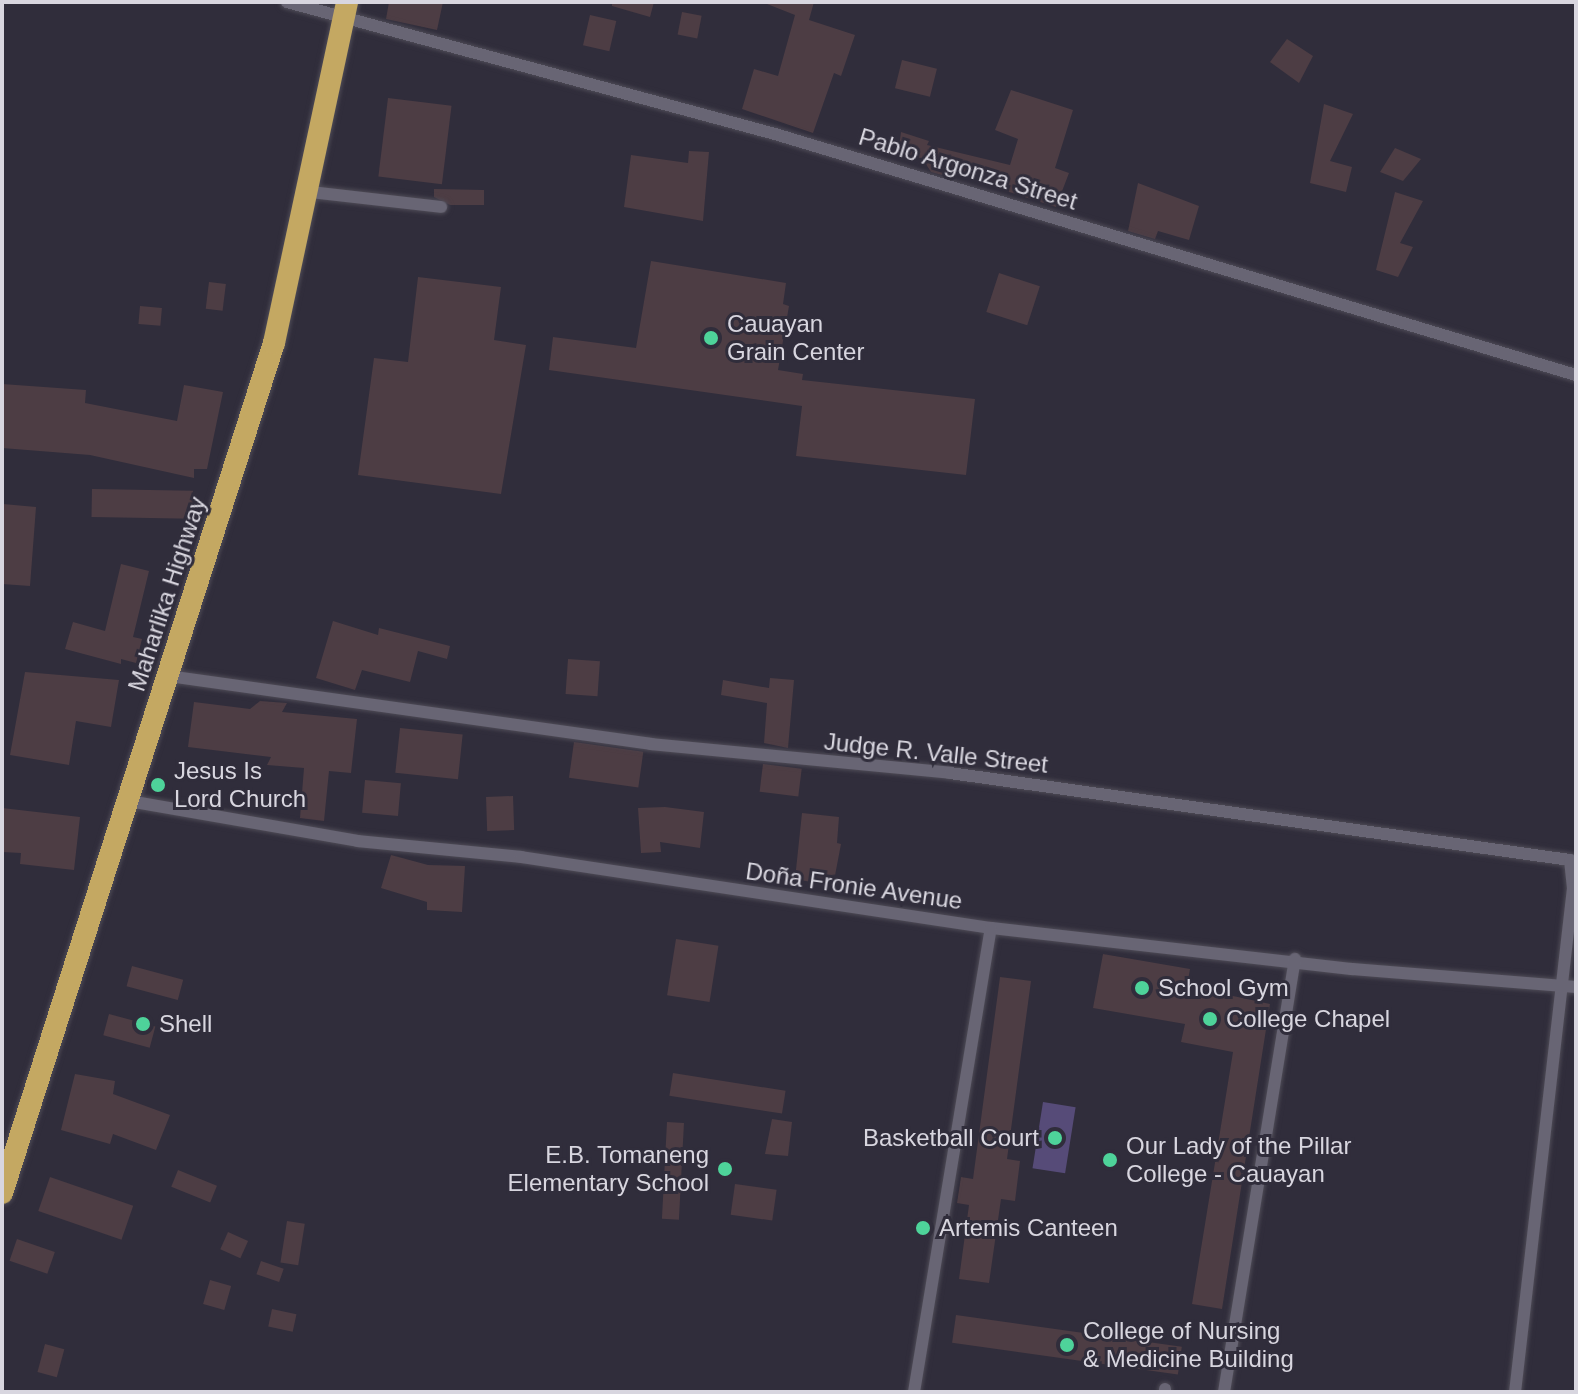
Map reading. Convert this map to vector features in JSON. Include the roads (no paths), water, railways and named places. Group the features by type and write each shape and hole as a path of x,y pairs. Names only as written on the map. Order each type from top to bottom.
{"highway":[{"name":"Maharlika Highway","path":"2,1193 269,362 310,192 346,8"}],"street":[{"name":"Pablo Argonza Street","path":"287,2 346,8 1576,375"},
{"path":"310,192 441,207"},
{"name":"Judge R. Valle Street","path":"168,676 651,744 950,773 1559,854 1570,860 1573,869 1515,1392"},
{"name":"Doña Fronie Avenue","path":"129,801 358,841 521,857 991,928 1576,987"},
{"path":"914,1392 991,928"},
{"path":"1224,1392 1295,959"}],"place":[{"name":"Cauayan Grain Center","path":"711,338"},
{"name":"Jesus Is Lord Church","path":"158,785"},
{"name":"School Gym","path":"1142,988"},
{"name":"College Chapel","path":"1210,1019"},
{"name":"Shell","path":"143,1024"},
{"name":"Basketball Court","path":"1055,1138"},
{"name":"Our Lady of the Pillar College - Cauayan","path":"1110,1160"},
{"name":"E.B. Tomaneng Elementary School","path":"725,1169"},
{"name":"Artemis Canteen","path":"923,1228"},
{"name":"College of Nursing & Medicine Building","path":"1067,1345"}]}
